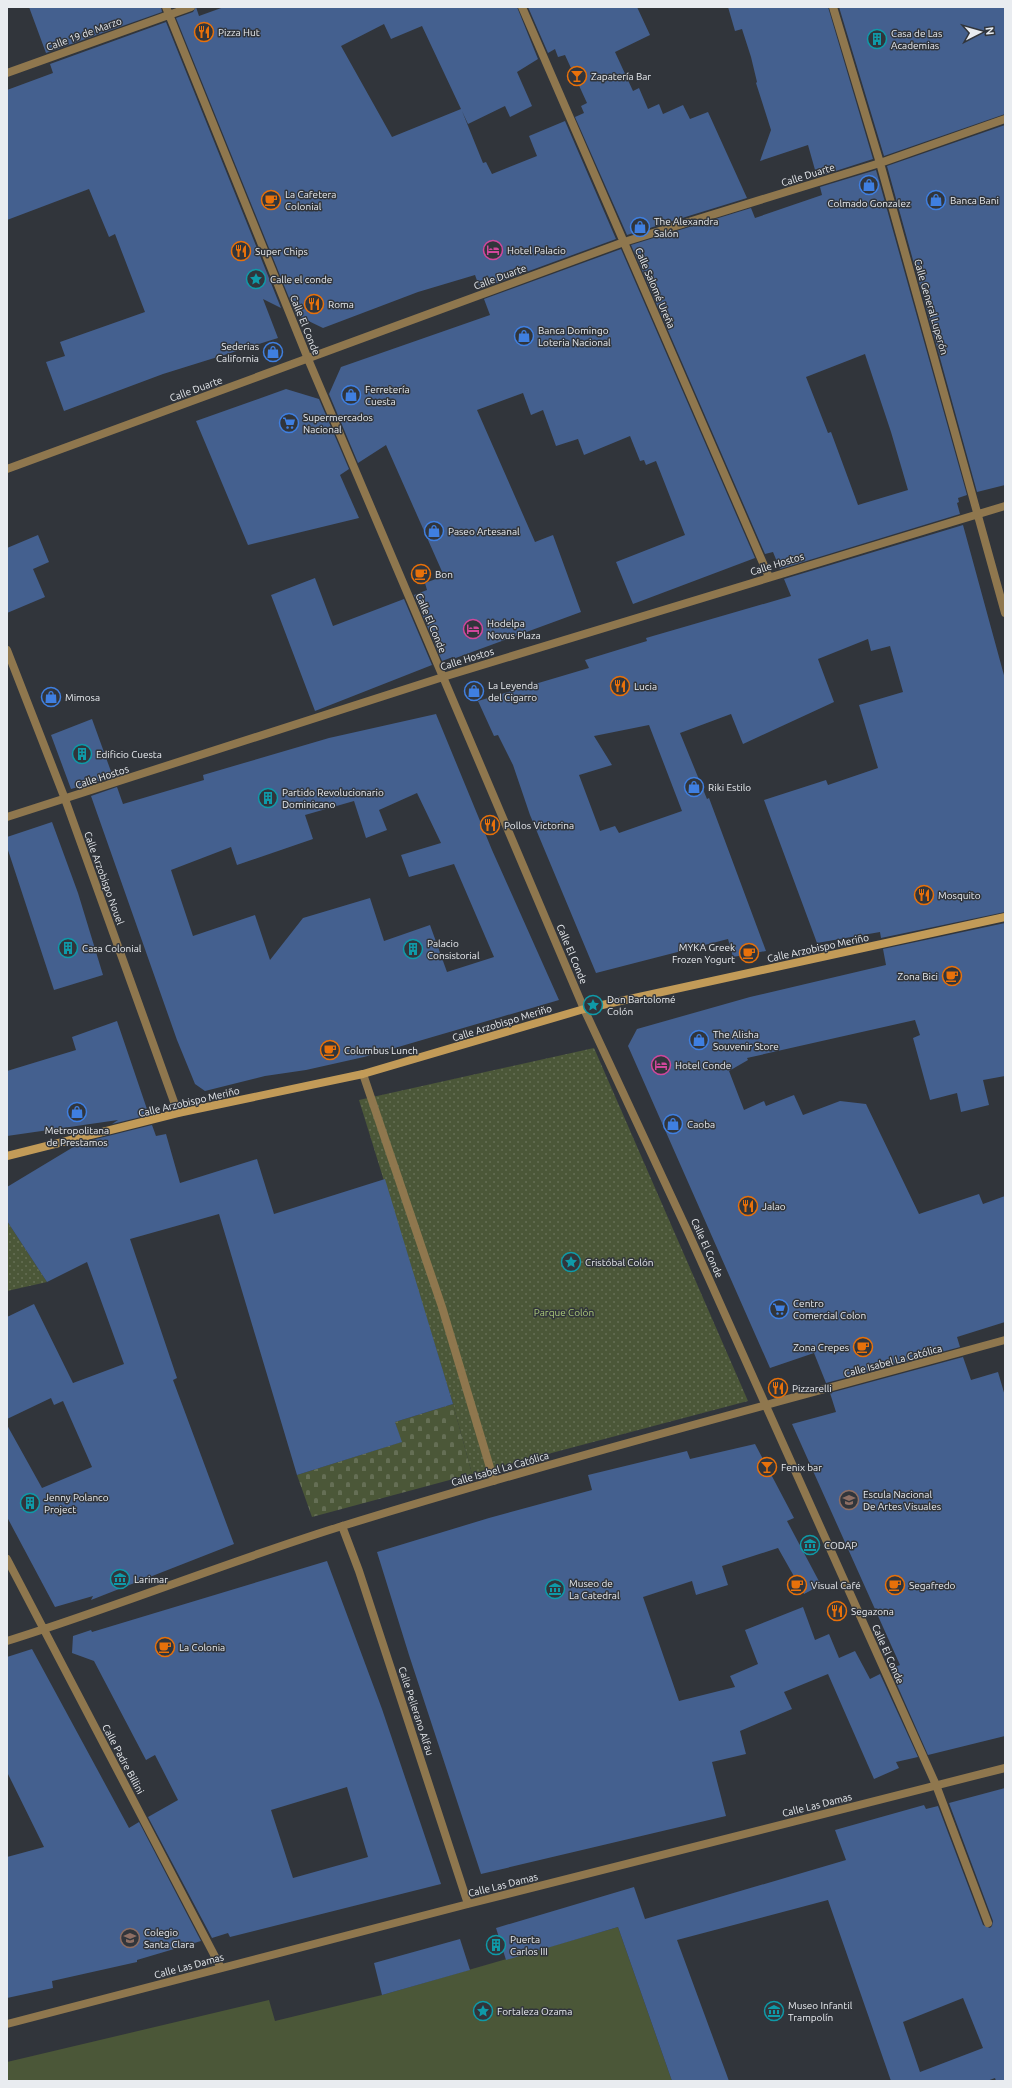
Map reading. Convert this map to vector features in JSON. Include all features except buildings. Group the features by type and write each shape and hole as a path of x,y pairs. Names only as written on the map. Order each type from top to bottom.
{"street":[{"name":"Calle 19 de Marzo","path":"7,74 168,10 191,7"},
{"name":"Calle Salomé Ureña","path":"522,7 769,577"},
{"name":"Calle General Luperón","path":"834,7 880,163 1005,613"},
{"name":"Calle El Conde","path":"168,10 308,359 584,1009 767,1406 936,1785 988,1923"},
{"name":"Calle Duarte","path":"7,469 624,242 880,163 1005,119"},
{"name":"Calle Hostos","path":"7,817 442,677 1005,506"},
{"name":"Calle Arzobispo Nouel","path":"7,650 65,799 178,1113"},
{"name":"Calle Arzobispo Meriño","path":"7,1156 178,1113 363,1074 584,1009 1005,917"},
{"path":"363,1074 442,1307 494,1481"},
{"name":"Calle Isabel La Católica","path":"7,1641 260,1552 342,1526 494,1481 1005,1340"},
{"name":"Calle Pellerano Alfau","path":"342,1526 360,1571 468,1904"},
{"name":"Calle Padre Billini","path":"7,1559 221,1968"},
{"name":"Calle Las Damas","path":"7,2024 468,1904 1005,1768"}],"green space":[{"name":"Parque Colón","path":"594,1048 748,1401 472,1474 453,1404 359,1100"},
{"path":"7,1221 47,1282 7,1291"},
{"path":"453,1404 472,1474 312,1517 297,1475 401,1442 395,1422"},
{"name":"Fortaleza Ozama","path":"618,1927 672,2081 7,2081 7,2062 269,2000 275,2021 382,1995"}],"place":[{"name":"Pizza Hut","path":"204,32"},
{"name":"Casa de Las Academias","path":"877,39"},
{"name":"Zapatería Bar","path":"577,76"},
{"name":"Colmado Gonzalez","path":"869,185"},
{"name":"La Cafetera Colonial","path":"271,200"},
{"name":"Banca Bani","path":"936,200"},
{"name":"The Alexandra Salón","path":"640,227"},
{"name":"Hotel Palacio","path":"493,250"},
{"name":"Super Chips","path":"241,251"},
{"name":"Calle el conde","path":"256,279"},
{"name":"Roma","path":"314,304"},
{"name":"Banca Domingo Loteria Nacional","path":"524,336"},
{"name":"Sederias California","path":"273,352"},
{"name":"Ferretería Cuesta","path":"351,395"},
{"name":"Supermercados Nacional","path":"289,423"},
{"name":"Paseo Artesanal","path":"434,531"},
{"name":"Bon","path":"421,574"},
{"name":"Hodelpa Novus Plaza","path":"473,629"},
{"name":"Lucia","path":"620,686"},
{"name":"La Leyenda del Cigarro","path":"474,691"},
{"name":"Mimosa","path":"51,697"},
{"name":"Edificio Cuesta","path":"82,754"},
{"name":"Riki Estilo","path":"694,787"},
{"name":"Partido Revolucionario Dominicano","path":"268,798"},
{"name":"Pollos Victorina","path":"490,825"},
{"name":"Mosquito","path":"924,895"},
{"name":"Casa Colonial","path":"68,948"},
{"name":"Palacio Consistorial","path":"413,949"},
{"name":"MYKA Greek Frozen Yogurt","path":"749,953"},
{"name":"Zona Bici","path":"952,976"},
{"name":"Don Bartolomé Colón","path":"593,1005"},
{"name":"The Alisha Souvenir Store","path":"699,1040"},
{"name":"Columbus Lunch","path":"330,1050"},
{"name":"Hotel Conde","path":"661,1065"},
{"name":"Metropolitana de Prestamos","path":"77,1112"},
{"name":"Caoba","path":"673,1124"},
{"name":"Jalao","path":"748,1206"},
{"name":"Cristóbal Colón","path":"571,1262"},
{"name":"Centro Comercial Colon","path":"779,1309"},
{"name":"Zona Crepes","path":"863,1347"},
{"name":"Pizzarelli","path":"778,1388"},
{"name":"Fenix bar","path":"767,1467"},
{"name":"Escula Nacional De Artes Visuales","path":"849,1500"},
{"name":"Jenny Polanco Project","path":"30,1503"},
{"name":"CODAP","path":"810,1545"},
{"name":"Larimar","path":"120,1579"},
{"name":"Visual Café","path":"797,1585"},
{"name":"Segafredo","path":"895,1585"},
{"name":"Museo de La Catedral","path":"555,1589"},
{"name":"Segazona","path":"837,1611"},
{"name":"La Colonia","path":"165,1647"},
{"name":"Colegio Santa Clara","path":"130,1938"},
{"name":"Puerta Carlos III","path":"496,1945"},
{"name":"Fortaleza Ozama","path":"483,2011"},
{"name":"Museo Infantil Trampolín","path":"774,2011"}]}
